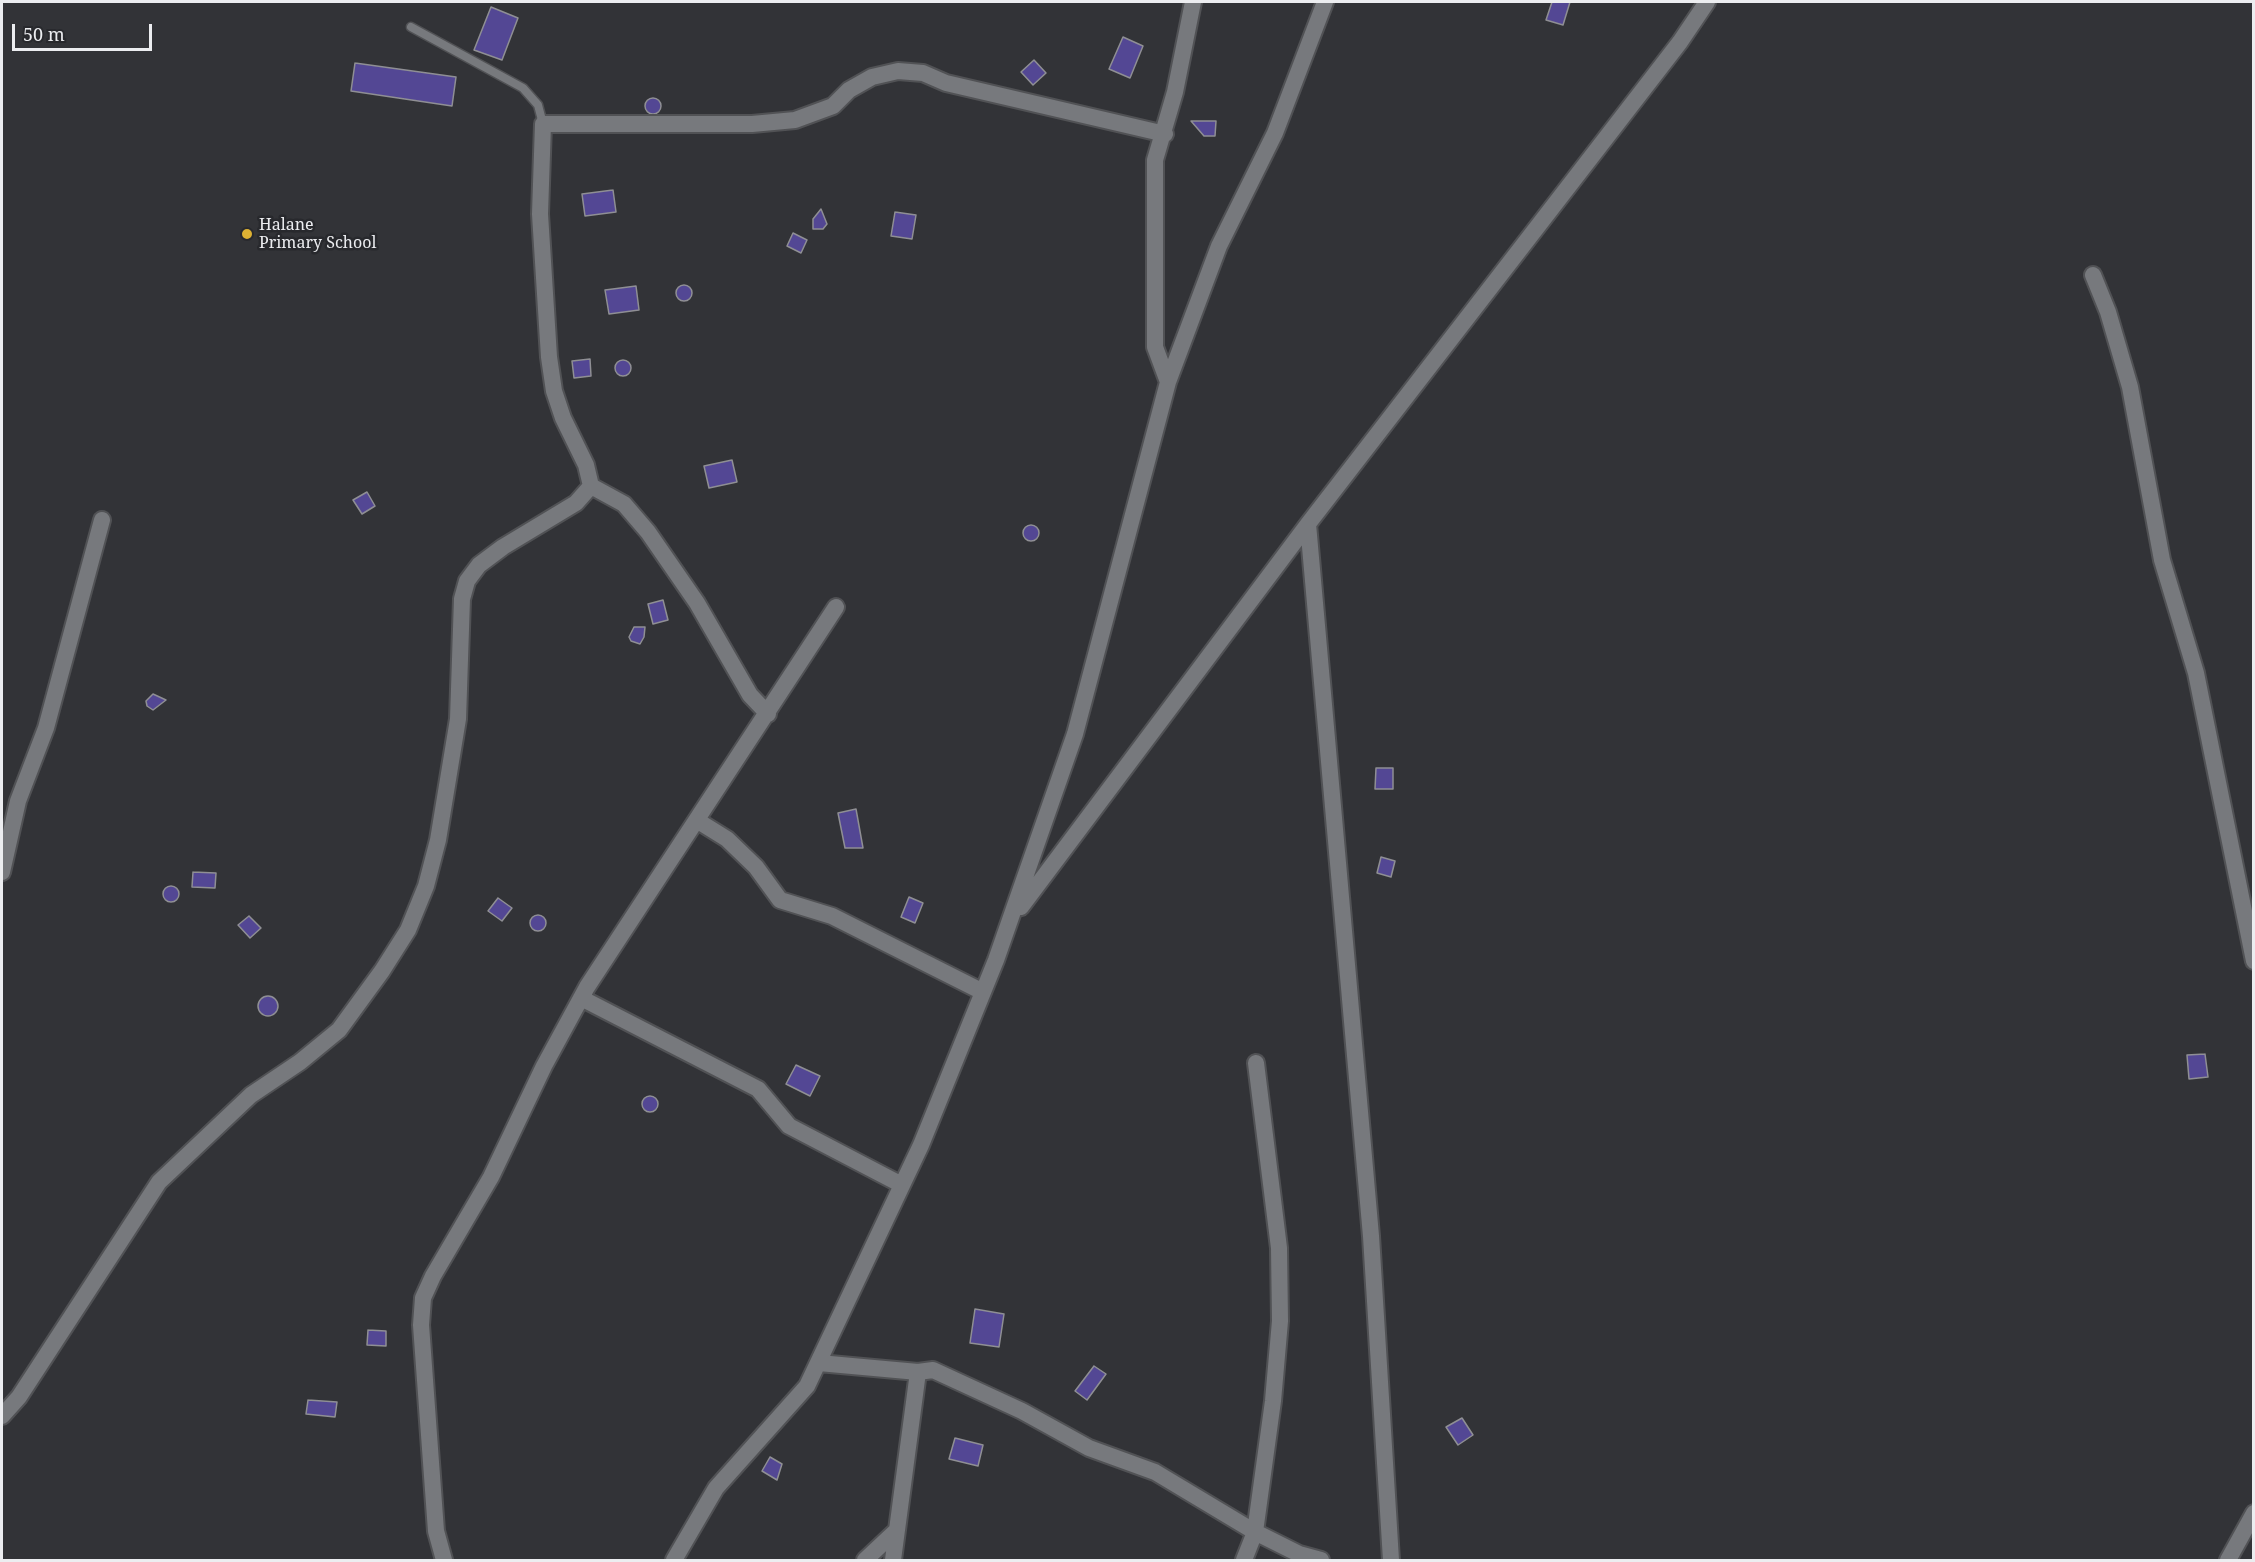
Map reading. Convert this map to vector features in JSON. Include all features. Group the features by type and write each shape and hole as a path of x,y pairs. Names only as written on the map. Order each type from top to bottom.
{"street":[{"path":"1168,382 1155,347 1155,160 1164,134 1193,2"},
{"path":"674,1560 716,1488 807,1386 902,1185 983,992 1011,920 1074,734 1168,382 1219,246 1275,133 1325,2"},
{"path":"1011,920 1308,524 1680,42 1707,2"},
{"path":"768,714 750,694 697,603 648,532 624,504 591,486 586,465 563,418 554,391 549,357 540,214 543,124 752,124 795,120 832,106 849,90 872,77 898,70 922,73 946,83 1164,134"},
{"path":"2093,275 2108,312 2130,387 2162,560 2196,673 2253,961"},
{"path":"2,1416 19,1397 159,1182 251,1095 300,1062 339,1030 382,971 408,930 426,886 438,840 458,719 462,599 467,581 479,564 576,503 591,486"},
{"path":"2,872 18,801 46,728 102,520"},
{"path":"1308,524 1371,1236 1391,1560"},
{"path":"444,1560 436,1532 421,1325 423,1298 433,1276 491,1177 544,1066 581,998 836,607"},
{"path":"698,821 727,839 756,867 780,900 832,916 983,992"},
{"path":"581,998 758,1089 789,1126 902,1185"},
{"path":"1244,1560 1254,1532 1273,1401 1280,1321 1279,1248 1256,1063"},
{"path":"819,1363 918,1372 933,1371 1023,1411 1089,1448 1155,1472 1254,1532 1299,1554 1321,1560"},
{"path":"893,1560 918,1372"},
{"path":"2228,1560 2253,1513"},
{"path":"865,1560 897,1530"}],"lane":[{"path":"411,27 523,88 538,105 543,124"}],"building":[{"path":"1552,2 1570,2 1563,25 1546,20"},
{"path":"491,7 518,18 502,60 474,50"},
{"path":"1123,37 1143,46 1130,78 1109,69"},
{"path":"1034,60 1046,73 1033,85 1021,72"},
{"path":"355,63 456,77 452,106 351,91"},
{"path":"653,98 661,106 653,114 645,106"},
{"path":"1191,121 1216,121 1215,136 1204,136"},
{"path":"613,190 616,212 585,216 582,194"},
{"path":"821,209 827,224 823,229 813,229 813,219"},
{"path":"895,212 916,215 912,239 891,236"},
{"path":"793,233 807,240 801,253 787,246"},
{"path":"684,285 692,293 684,301 676,293"},
{"path":"636,286 639,310 609,314 605,290"},
{"path":"590,359 591,376 574,378 572,361"},
{"path":"623,360 631,368 623,376 615,368"},
{"path":"732,460 737,482 709,488 704,466"},
{"path":"367,492 375,506 362,514 353,500"},
{"path":"1031,525 1037,527 1039,533 1037,539 1031,541 1025,539 1023,533 1025,527"},
{"path":"663,600 668,620 653,624 648,604"},
{"path":"634,627 645,627 644,637 640,644 631,641 629,637"},
{"path":"153,694 166,700 153,710 147,706 146,701"},
{"path":"1376,768 1393,768 1393,789 1375,789"},
{"path":"856,809 863,848 845,848 838,813"},
{"path":"1381,857 1395,861 1391,877 1377,873"},
{"path":"193,872 216,873 215,888 192,887"},
{"path":"171,886 179,894 171,902 163,894"},
{"path":"909,897 923,903 915,923 901,917"},
{"path":"498,898 512,908 502,921 488,911"},
{"path":"538,915 546,923 538,931 530,923"},
{"path":"249,916 261,928 250,938 238,925"},
{"path":"268,996 275,999 278,1006 275,1013 268,1016 261,1013 258,1006 261,999"},
{"path":"2205,1054 2208,1077 2189,1079 2187,1055"},
{"path":"796,1065 820,1076 810,1096 786,1084"},
{"path":"650,1096 656,1098 658,1104 656,1110 650,1112 644,1110 642,1104 644,1098"},
{"path":"975,1309 1004,1314 999,1347 970,1343"},
{"path":"368,1330 386,1331 386,1346 367,1345"},
{"path":"1094,1366 1106,1374 1087,1400 1075,1391"},
{"path":"308,1400 337,1402 335,1417 306,1414"},
{"path":"1462,1418 1473,1435 1458,1445 1446,1427"},
{"path":"955,1438 983,1445 978,1466 949,1459"},
{"path":"770,1457 782,1464 777,1480 762,1471"}],"place":[{"name":"Halane Primary School","path":"247,234"}]}
